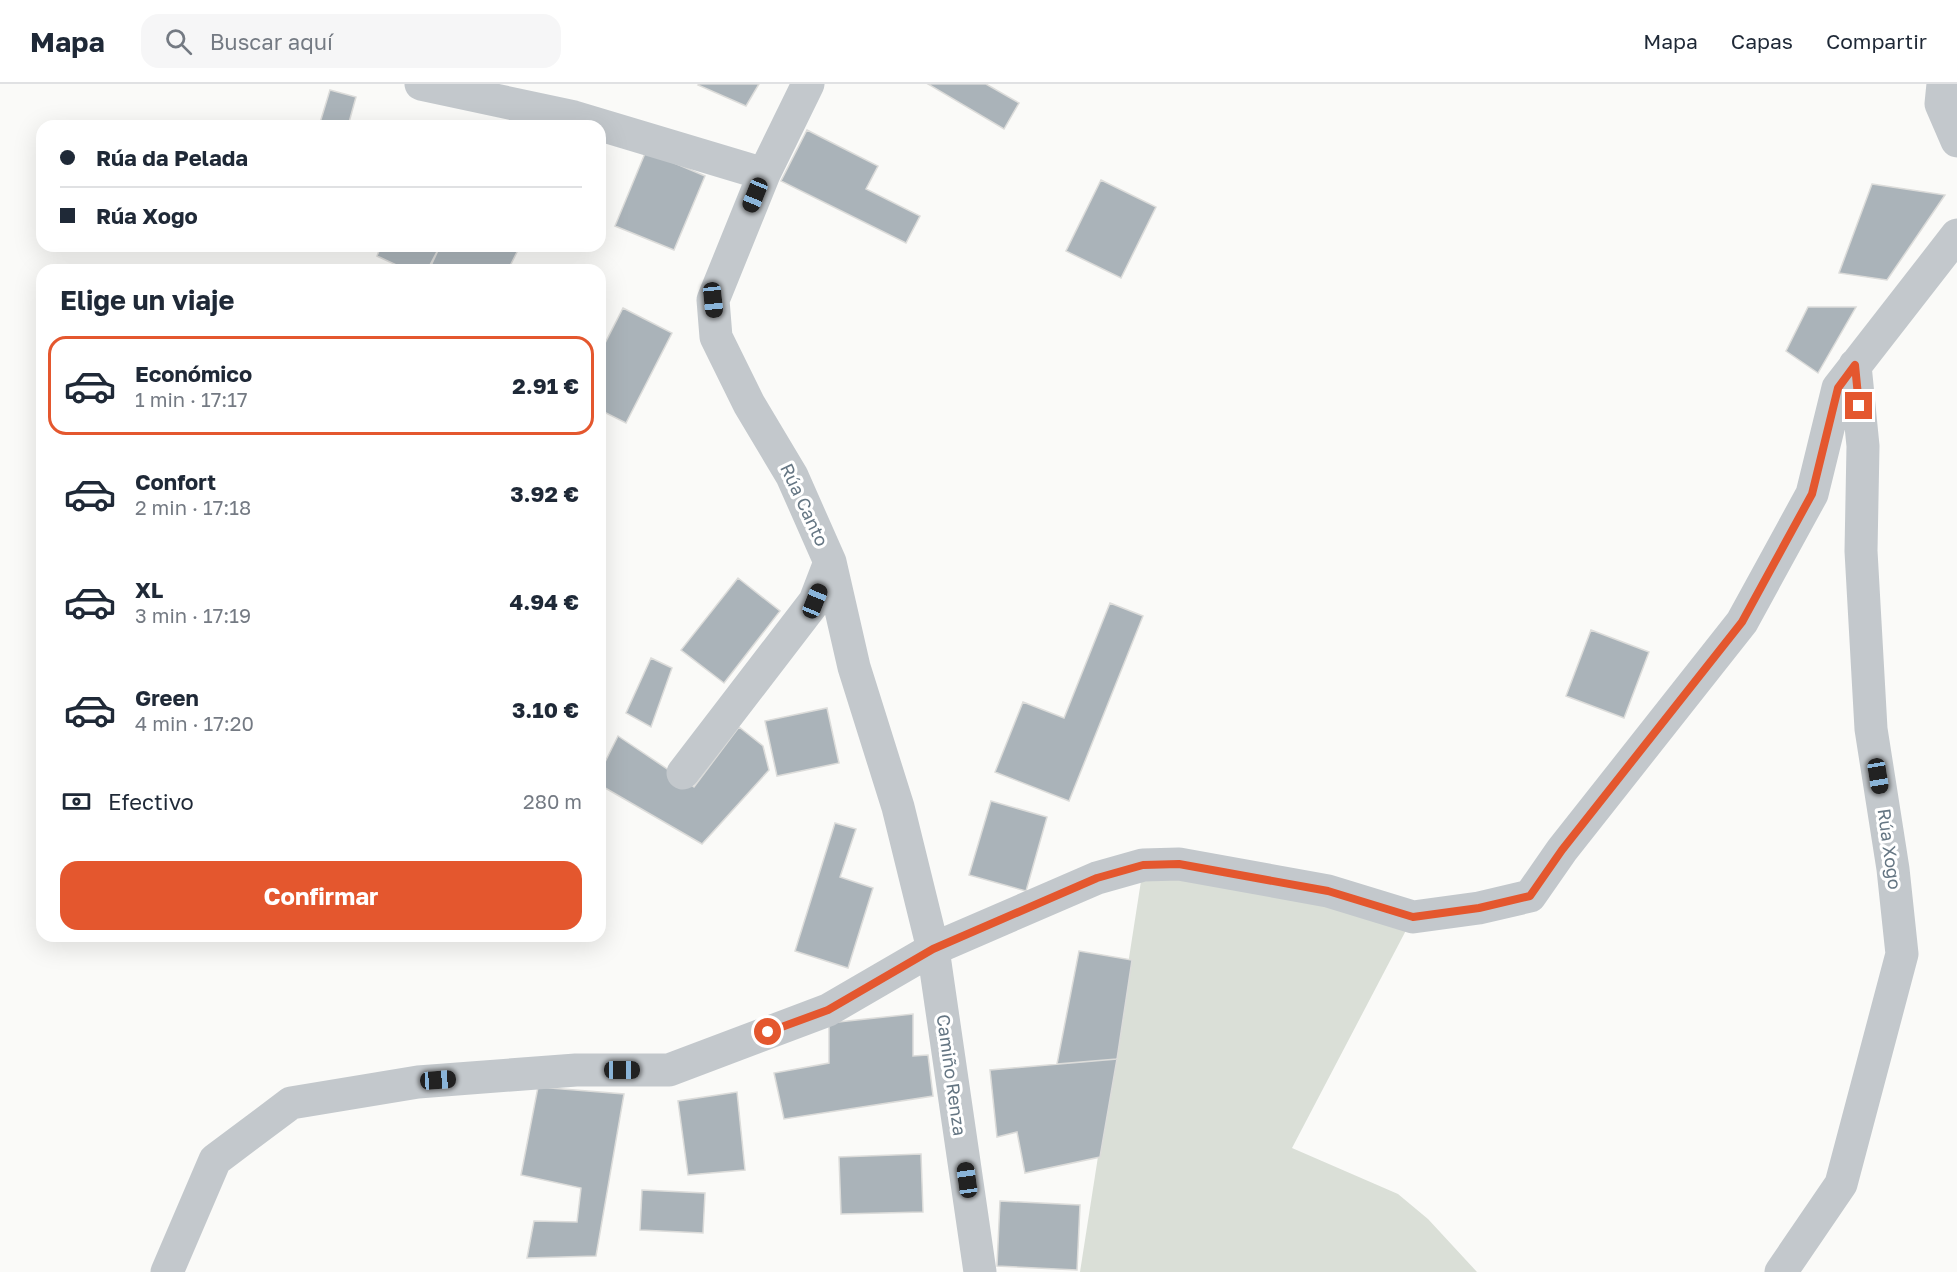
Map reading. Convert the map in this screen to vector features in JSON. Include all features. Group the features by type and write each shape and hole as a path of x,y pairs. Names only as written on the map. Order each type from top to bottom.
{"street":[{"path":"421,84 583,120"},
{"name":"Rúa Canto","path":"808,84 764,174 713,300 716,337 750,404 792,476 830,562 854,667 898,807 933,949"},
{"path":"1943,84 1941,104 1957,141"},
{"path":"606,127 764,174"},
{"path":"167,1272 215,1160 291,1103 418,1082 576,1070 669,1070 828,1010 933,949 1097,878 1143,865 1179,864 1328,891 1413,917 1479,908 1530,896 1562,850 1742,622 1812,494 1838,388 1957,235"},
{"name":"Rúa Xogo","path":"1780,1272 1841,1184 1902,954 1893,869 1870,729 1861,551 1863,446 1855,365"},
{"path":"683,773 815,601 830,562"},
{"name":"Camiño Renza","path":"933,949 980,1272"}],"shaded area":[{"path":"1179,864 1413,917 1292,1148 1398,1194 1428,1219 1477,1272 1080,1272 1141,881"}],"building":[{"path":"699,84 759,84 746,106"},
{"path":"928,84 986,84 1019,103 1004,129"},
{"path":"330,90 356,97 350,120 321,120"},
{"path":"807,130 878,166 866,189 920,216 906,243 781,181"},
{"path":"646,151 705,176 674,250 615,226"},
{"path":"1101,180 1156,207 1121,278 1066,251"},
{"path":"1872,184 1945,195 1887,280 1839,273"},
{"path":"379,252 437,252 432,264 394,264 377,256"},
{"path":"437,252 517,252 511,264 431,264"},
{"path":"1808,307 1856,307 1818,373 1786,351"},
{"path":"623,308 672,333 626,423 606,413 606,341"},
{"path":"738,578 780,611 724,683 681,650"},
{"path":"1110,603 1143,616 1069,801 995,772 1023,702 1064,718"},
{"path":"1591,630 1649,652 1624,718 1566,696"},
{"path":"651,658 672,668 651,727 626,713"},
{"path":"827,708 839,763 777,776 765,721"},
{"path":"739,727 763,746 769,770 702,844 606,788 606,760 618,736 694,787"},
{"path":"991,801 1047,817 1026,891 969,875"},
{"path":"835,823 856,829 840,877 873,888 848,968 795,951"},
{"path":"1079,951 1132,960 1117,1059 1057,1064"},
{"path":"913,1014 913,1056 928,1055 933,1096 784,1119 774,1073 829,1063 829,1023"},
{"path":"1117,1059 1100,1157 1025,1173 1017,1132 997,1137 990,1070"},
{"path":"538,1087 624,1094 596,1256 527,1258 534,1221 577,1222 581,1188 521,1175"},
{"path":"737,1092 745,1170 688,1175 678,1101"},
{"path":"921,1154 923,1212 841,1214 839,1157"},
{"path":"642,1190 705,1193 703,1233 640,1230"},
{"path":"1000,1201 1080,1205 1077,1270 997,1266"}],"route":[{"path":"768,1032 828,1010 933,949 1097,878 1143,865 1179,864 1328,891 1413,917 1479,908 1530,896 1562,850 1742,622 1812,494 1838,388 1855,365 1859,406"}]}
